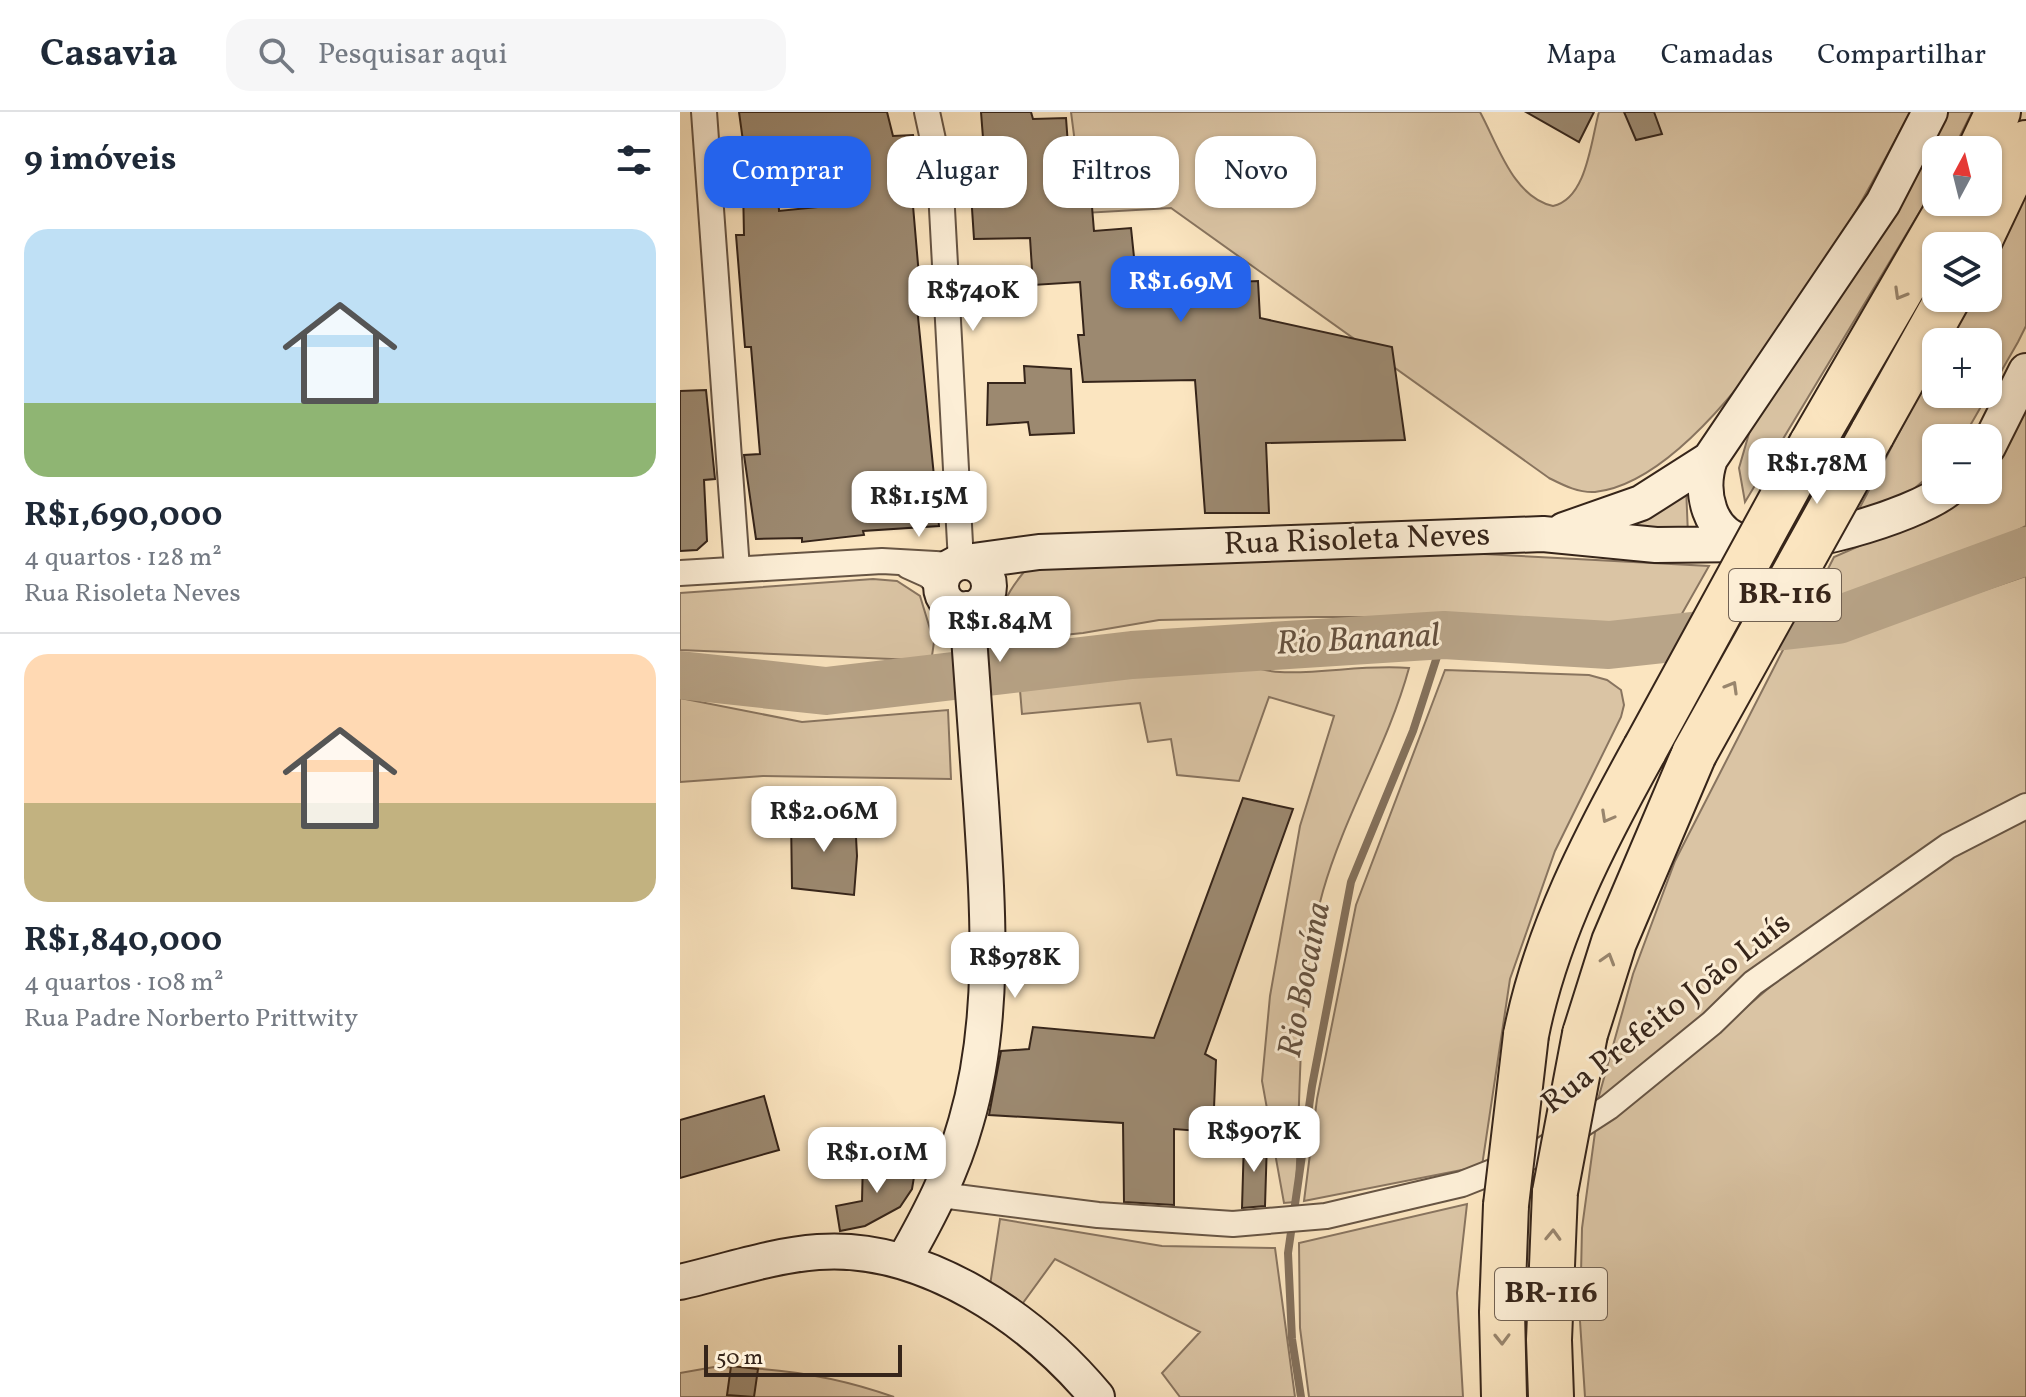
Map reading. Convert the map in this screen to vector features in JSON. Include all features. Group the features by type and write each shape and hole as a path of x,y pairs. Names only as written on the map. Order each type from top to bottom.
{"highway":[{"path":"1987,136 1998,112"},
{"path":"1984,232 2026,143"},
{"name":"BR-116","path":"1504,1397 1502,1312 1506,1205 1526,1035 1532,1004 1561,921 1598,833 1811,445 1944,216"},
{"name":"BR-116","path":"1551,1397 1555,1192 1585,1034 1619,927 1694,754 1940,312"}],"main road":[{"path":"1543,534 1622,512 1659,493 1710,459 1883,203 1930,112"},
{"path":"2000,424 2026,371"},
{"path":"1710,459 1705,485 1709,511 1727,533 1748,544"},
{"name":"Rua Risoleta Neves","path":"962,572 1039,552 1543,534 1656,545 1748,544 1794,540 1884,520 1926,504"},
{"path":"904,1260 941,1195 967,1122 984,1029 986,903 968,615 986,597 962,572"},
{"path":"680,1282 816,1252 859,1253 904,1260 937,1272 1000,1312 1063,1360 1097,1397"}],"street":[{"path":"704,112 737,569"},
{"path":"927,112 940,172 962,572"},
{"name":"Rua Risoleta Neves","path":"680,573 882,561 962,572"},
{"name":"Rua Prefeito João Luís","path":"941,1195 1152,1220 1269,1223 1326,1216 1462,1184 1535,1155 1609,1107 1712,1023 1753,983 1948,846 2026,806"}],"shaded area":[{"path":"1071,112 1480,112 1517,181 1539,201 1553,206 1564,201 1580,181 1599,112 1910,112 1819,273 1778,335 1733,392 1687,441 1641,476 1595,492 1577,490 1549,478 1171,208 1179,208 1179,136 1074,136"},
{"path":"1945,112 1972,112 1960,136 1930,136"},
{"path":"1922,150 1922,208 1745,502 1739,468 1750,430"},
{"path":"2026,178 2026,326 2002,370 2002,328 1954,328 1962,312 2002,312 2001,232"},
{"path":"1083,208 1171,208 1084,213"},
{"path":"2026,388 2026,526 1963,558 1805,614 1834,557 1898,529 1938,504 2002,504 2002,434"},
{"path":"1922,389 1922,408 1980,408 1971,424 1922,424 1922,482 1909,493 1857,513"},
{"path":"1686,486 1688,535 1614,528"},
{"path":"1388,549 1709,566 1675,626 1544,626 1439,617 1312,617 1159,620 1034,638 1010,634 1003,617 1010,591 1028,567"},
{"path":"2026,576 2026,800 1597,1103 1633,974 1675,861 1786,644 1891,622"},
{"path":"873,579 897,581 920,596 934,642 932,656 915,660 680,650 680,593"},
{"path":"1196,655 1280,672 1409,668 1390,724 1332,862 1314,929 1301,1045 1295,1202 1284,1203 1262,1081 1270,996 1300,826 1334,716 1269,697 1239,781 1177,775 1171,739 1148,742 1140,703 1022,714 1020,690 1037,677 1114,670"},
{"path":"1445,670 1589,675 1607,680 1621,690 1624,705 1621,717 1555,851 1510,979 1482,1166 1304,1201 1317,1099 1356,905"},
{"path":"680,698 802,722 948,710 951,779 763,776 680,782"},
{"path":"2026,817 2026,1397 1585,1397 1580,1321 1582,1228 1596,1125 1696,1050 1804,958 1946,859"},
{"path":"1467,1204 1457,1293 1463,1397 1309,1397 1300,1328 1299,1243"},
{"path":"1000,1219 1162,1246 1275,1248 1295,1397 1180,1397 1162,1373 1200,1332 1055,1259 1020,1307 989,1292"},
{"path":"714,1367 806,1374 850,1383 894,1397 680,1397 680,1373"}],"building":[{"path":"739,112 887,112 893,136 887,136 887,208 913,208 919,276 914,277 939,526 863,531 864,535 802,542 802,538 756,539 744,455 760,454 751,347 745,347 736,235 744,235 743,208 779,208 779,211 871,208 871,136 742,136"},
{"path":"981,112 1031,112 1033,119 1066,118 1067,136 1043,136 1043,208 1092,208 1094,231 1131,228 1137,286 1258,281 1260,318 1392,347 1405,440 1266,443 1269,513 1205,513 1195,380 1083,382 1078,335 1084,335 1080,282 1033,285 1030,238 974,239 972,208 1027,208 1027,136 983,136"},
{"path":"1526,112 1594,112 1579,142"},
{"path":"1624,112 1654,112 1662,134 1636,140"},
{"path":"1024,366 1071,369 1074,433 1030,435 1028,422 987,425 988,383 1025,383"},
{"path":"706,390 715,479 704,480 707,541 697,550 680,551 680,391"},
{"path":"1243,798 1293,809 1205,1054 1216,1060 1213,1132 1174,1129 1174,1205 1124,1202 1123,1123 989,1115 1001,1051 1029,1049 1033,1027 1154,1038"},
{"path":"791,817 855,818 857,856 854,895 792,888"},
{"path":"764,1096 779,1150 680,1178 680,1120"},
{"path":"1244,1140 1267,1141 1265,1206 1242,1208"},
{"path":"863,1159 915,1171 912,1189 900,1207 865,1226 840,1231 836,1206 862,1201"},
{"path":"731,1366 758,1369 754,1397 727,1395"}],"waterway":[{"name":"Rio Bananal","path":"680,675 826,691 1132,655 1444,635 1609,645 1838,620 2026,551"},
{"name":"Rio Bocaína","path":"1301,1397 1292,1339 1288,1253 1312,1086 1351,882 1413,731 1444,635"}]}
